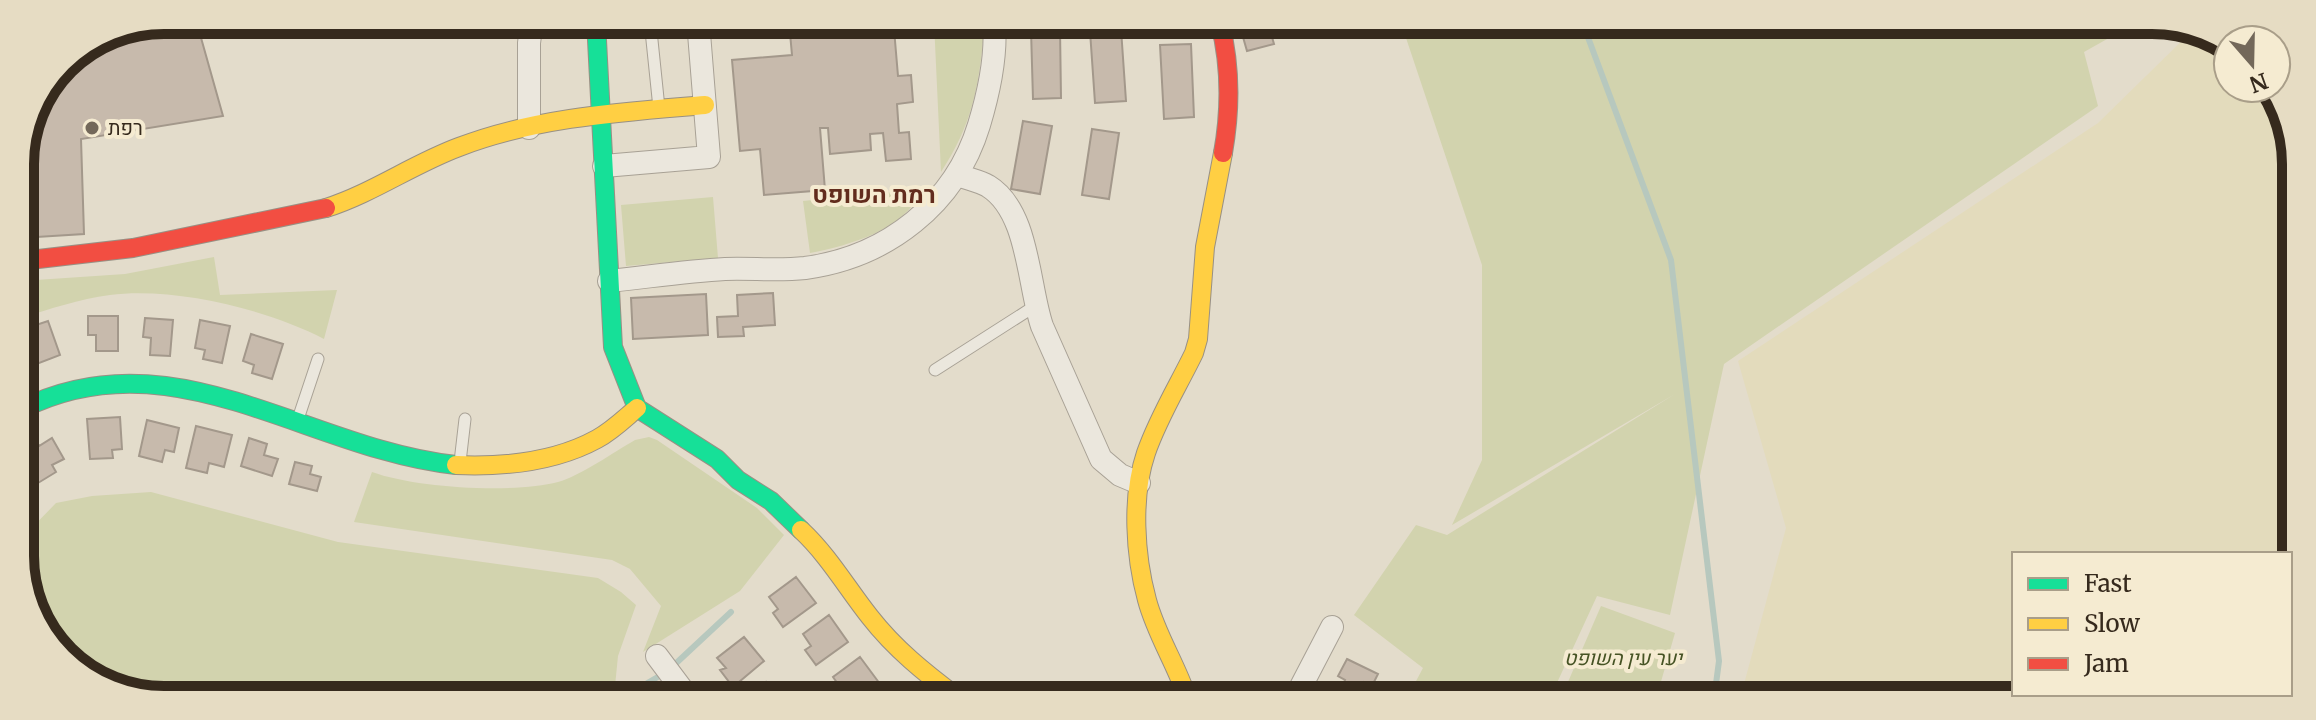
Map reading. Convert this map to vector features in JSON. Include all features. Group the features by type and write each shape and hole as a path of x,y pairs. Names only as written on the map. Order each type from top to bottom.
{"street":[{"path":"529,128 530,34"},
{"path":"597,34 613,347 637,408 717,459 738,480 771,501 815,543 872,620 909,661 942,686"},
{"path":"604,166 709,157 699,34"},
{"path":"609,281 722,270 807,268 865,251 914,223 937,202 958,175 972,147 992,70 994,34"},
{"path":"1182,686 1148,602 1143,582 1139,483 1153,437 1194,353 1202,320 1205,248 1230,118 1229,58 1223,34"},
{"path":"34,260 138,249 335,205 361,196 473,142 529,128 600,114 705,105"},
{"path":"958,175 988,186 1008,206 1017,221 1035,306 1101,459 1120,475 1139,483"},
{"path":"34,404 63,392 132,384 220,395 372,447 459,465 507,463 573,449 596,440 637,408"},
{"path":"1301,686 1332,627"},
{"path":"657,656 680,686"}],"lane":[{"path":"651,34 659,109"},
{"path":"935,370 1035,306"},
{"path":"298,421 318,359"},
{"path":"459,465 465,419"}],"shaded area":[{"path":"2185,38 2212,49 2212,104 2267,104 2269,107 2279,139 2282,164 2282,552 2012,552 2012,686 1743,686 1786,528 1738,361 2098,123"}],"green space":[{"path":"935,34 984,34 972,105 960,138 941,172"},
{"path":"1405,34 2116,34 2084,52 2098,106 1724,364 1670,615 1597,596 1556,686 1413,686 1423,668 1354,615 1416,525 1447,535 1675,394 1452,525 1482,460 1482,265"},
{"path":"923,189 903,215 890,225 859,240 810,253 803,201"},
{"path":"713,197 718,258 626,266 621,205"},
{"path":"214,257 220,295 337,290 324,339 248,310 163,294 110,295 34,314 34,280 125,274"},
{"path":"649,437 757,508 784,535 740,591 643,652 661,606 630,569 612,560 354,522 372,472 413,482 465,488 539,486 567,479 635,440"},
{"path":"151,492 338,542 598,578 636,605 618,656 615,686 164,686 131,682 114,676 99,669 66,642 47,613 37,581 34,526 56,503 92,496"},
{"name":"יער עין השופט","path":"1601,606 1675,633 1660,686 1566,686"}],"building":[{"name":"רפת","path":"164,34 200,34 223,116 81,139 84,234 34,237 34,156 38,131 56,92 72,72 114,44"},
{"path":"790,34 894,34 898,76 911,75 913,102 897,104 899,133 909,132 911,159 886,161 883,133 870,134 871,150 830,154 828,128 820,128 825,190 764,195 760,149 740,151 732,60 792,55"},
{"path":"1031,34 1060,34 1061,98 1033,99"},
{"path":"1090,34 1121,34 1126,101 1095,103"},
{"path":"1242,34 1271,34 1274,44 1247,51"},
{"path":"1191,44 1194,117 1164,119 1160,45"},
{"path":"1023,121 1052,126 1040,194 1011,189"},
{"path":"1092,129 1119,133 1109,199 1082,195"},
{"path":"773,293 775,325 743,327 744,336 718,337 717,317 738,316 737,295"},
{"path":"706,294 708,335 633,339 631,298"},
{"path":"88,316 118,316 118,351 96,351 96,335 88,335"},
{"path":"145,318 173,320 170,356 150,355 151,338 143,337"},
{"path":"200,320 230,326 222,363 203,359 205,350 195,348"},
{"path":"48,321 60,355 34,365 34,326"},
{"path":"251,334 283,344 272,379 252,373 254,365 243,361"},
{"path":"120,417 122,449 112,450 113,458 90,459 87,419"},
{"path":"147,420 179,428 174,452 165,450 162,462 139,456"},
{"path":"196,426 232,435 224,467 209,463 207,473 186,468"},
{"path":"52,438 64,459 52,465 56,472 38,483 34,476 34,441 39,446"},
{"path":"249,438 267,444 264,455 278,459 272,476 241,466"},
{"path":"295,462 312,466 310,474 321,477 317,491 289,484"},
{"path":"796,577 816,603 783,627 773,613 778,609 769,597"},
{"path":"829,615 848,642 816,665 805,650 811,646 803,634"},
{"path":"744,637 764,661 732,686 720,670 726,668 717,658"},
{"path":"860,657 880,684 839,686 833,677"},
{"path":"1347,659 1378,674 1372,686 1364,682 1362,686 1342,686 1345,680 1338,676"}],"waterway":[{"path":"1587,34 1671,260 1719,661 1716,686"},
{"path":"672,667 731,612"},
{"path":"642,686 663,674"}],"traffic: fast":[{"path":"597,34 613,347 637,408 717,459 738,480 771,501 801,530"},
{"path":"34,405 78,389 132,384 186,389 240,403 401,455 456,465"}],"traffic: slow":[{"path":"326,208 360,195 442,154 489,137 580,117 705,105"},
{"path":"1182,686 1147,600 1137,546 1138,488 1151,440 1198,339 1205,247 1223,153"},
{"path":"456,465 510,464 564,453 602,436 637,408"},
{"path":"801,530 890,640 943,686"}],"traffic: jam":[{"path":"1222,34 1229,88 1223,153"},
{"path":"34,259 133,248 326,208"}],"place":[{"name":"רפת","path":"92,128"}],"district":[{"name":"רמת השופט","path":"874,195"}]}
